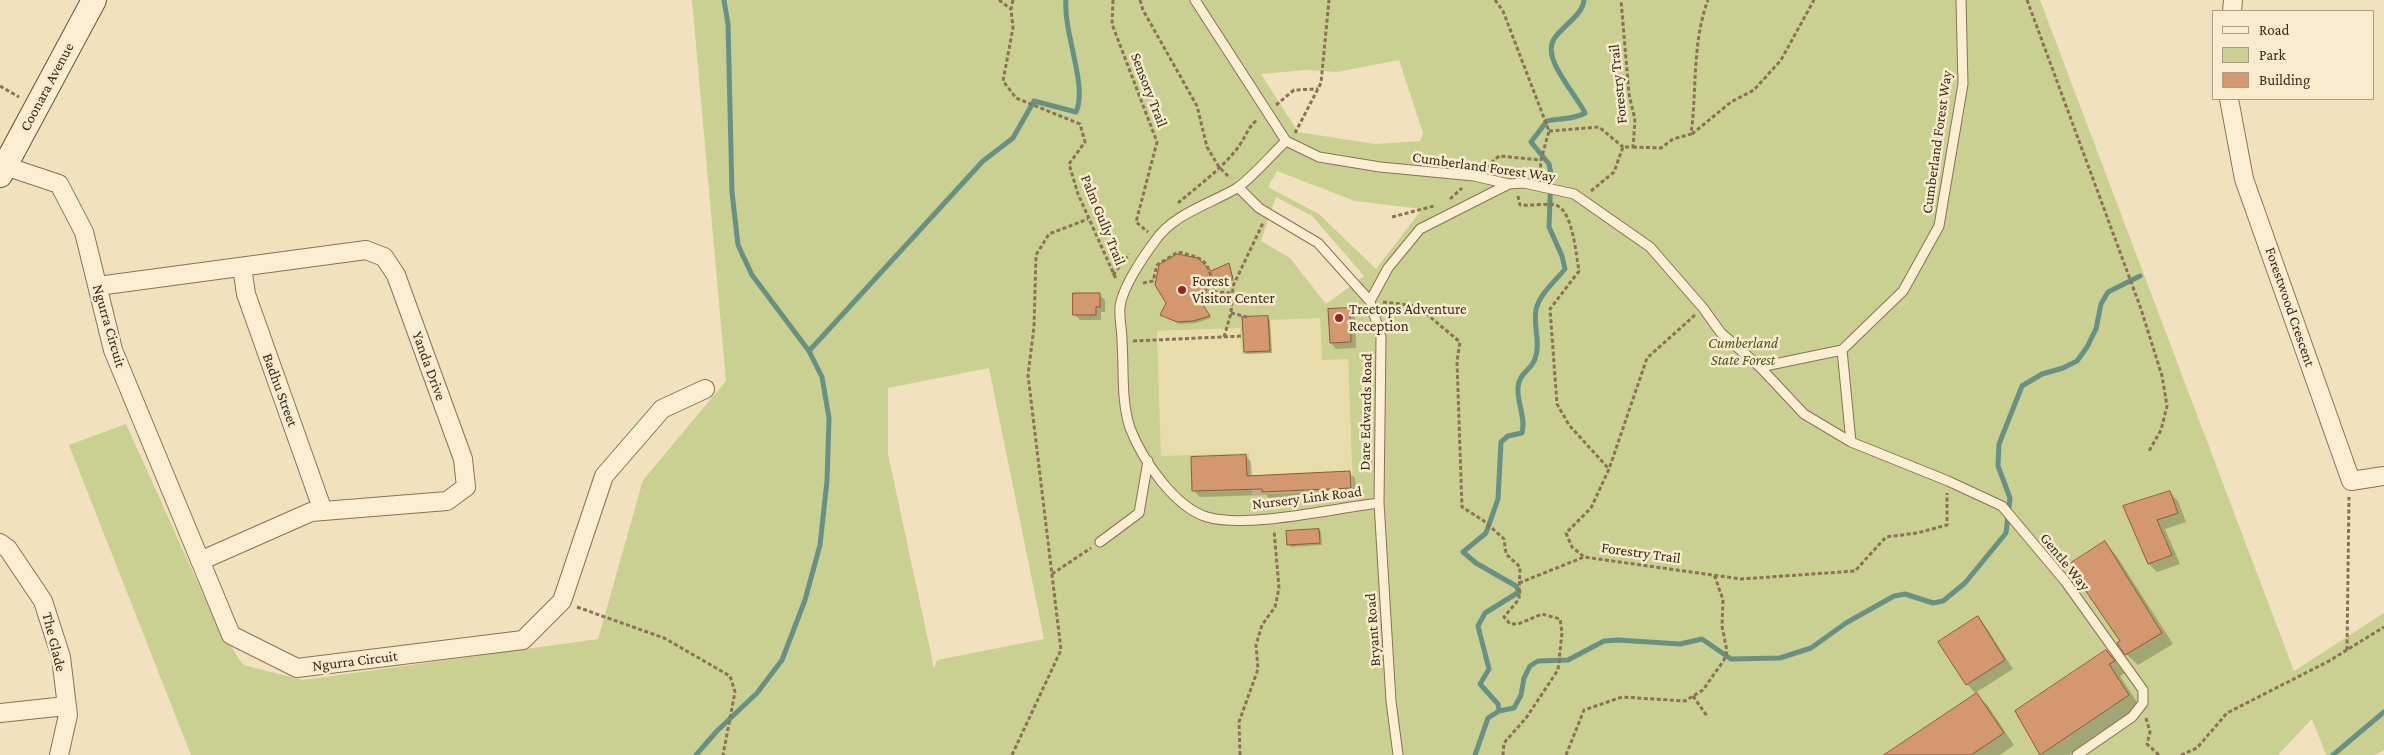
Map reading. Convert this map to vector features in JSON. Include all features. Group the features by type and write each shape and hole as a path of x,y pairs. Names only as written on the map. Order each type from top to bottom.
{"street":[{"name":"Coonara Avenue","path":"3,170 94,0"},
{"name":"Forestwood Crescent","path":"2229,100 2244,179 2351,481"},
{"name":"Ngurra Circuit","path":"3,170 59,184 84,232 113,350 231,635 297,668 523,640 562,601 604,476 662,409 705,389"},
{"name":"Yanda Drive","path":"98,286 366,250 384,257 396,275 463,459 466,487 447,501 311,512 200,561"},
{"name":"Badhu Street","path":"242,267 246,294 323,511"},
{"path":"2351,481 2384,476"},
{"name":"The Glade","path":"0,543 8,550 43,601 62,657 68,715 59,755"},
{"path":"0,713 66,706"}],"lane":[{"path":"1195,0 1286,141"},
{"name":"Cumberland Forest Way","path":"1842,350 1903,292 1939,226 1963,84 1961,0"},
{"name":"Cumberland Forest Way","path":"1286,141 1319,157 1380,167 1474,176 1509,184 1524,183 1578,197 1650,247 1703,308 1721,333 1760,367 1804,414 1851,442"},
{"name":"Nursery Link Road","path":"1286,141 1238,187 1178,220 1156,239 1127,287 1120,307 1124,398 1130,427 1148,461 1172,495 1188,509 1208,517 1247,520 1273,518 1379,502"},
{"path":"1238,187 1259,208 1318,243 1370,301 1388,268 1420,229 1509,184"},
{"name":"Dare Edwards Road","path":"1370,301 1380,337 1379,502"},
{"path":"1760,367 1842,350 1851,442"},
{"name":"Gentle Way","path":"1851,442 1948,481 2002,506 2065,581 2143,690 2143,703"},
{"path":"1100,542 1139,513 1148,461"},
{"name":"Bryant Road","path":"1379,502 1391,701 1398,755"},
{"path":"2077,755 2132,717 2143,703"}],"path":[{"path":"999,0 1010,9"},
{"name":"Palm Gully Trail","path":"1013,0 1010,9 1013,28 1003,81 1016,98 1080,124 1085,142 1069,164 1078,194 1113,276 1127,287"},
{"name":"Sensory Trail","path":"1113,0 1112,24 1157,142 1136,222 1156,239"},
{"name":"Sensory Trail","path":"1140,0 1143,10 1197,106 1207,147 1219,167 1238,187"},
{"path":"1286,141 1297,131 1321,83 1329,0"},
{"path":"1495,0 1503,11 1549,131 1541,160 1541,167"},
{"name":"Forestry Trail","path":"1621,0 1629,94 1635,120 1633,147"},
{"path":"1692,134 1697,51 1704,11 1708,0"},
{"path":"1549,131 1599,127 1623,147 1661,148 1673,139 1692,134 1731,102 1754,90 1765,78 1781,60 1814,0"},
{"path":"2027,0 2141,309 2162,376 2167,406 2161,430 2149,451"},
{"path":"0,86 19,97"},
{"path":"1175,205 1219,167 1240,145 1250,125 1294,90 1318,89"},
{"path":"1578,197 1614,172 1623,147"},
{"path":"1445,204 1474,176 1499,156 1541,160"},
{"path":"1524,183 1518,195 1520,205 1555,205 1565,211 1570,226 1579,271 1550,309 1557,404 1569,425 1609,469 1648,358 1703,308"},
{"path":"1392,217 1436,206"},
{"path":"1224,337 1231,313 1233,286 1268,213"},
{"path":"1012,755 1061,650 1028,375 1034,327 1036,255 1049,234 1088,219"},
{"path":"1140,238 1153,224"},
{"path":"1127,287 1153,281 1157,265 1178,252 1198,256 1210,268 1215,292 1232,293"},
{"path":"1113,276 1129,253"},
{"path":"1370,301 1417,306 1460,342 1457,361 1462,507 1484,521 1504,539 1506,554 1520,567 1519,599 1504,617 1510,624 1518,624 1542,614 1560,620 1562,633 1558,670 1526,718 1504,743 1503,755"},
{"path":"1231,313 1247,317"},
{"path":"1122,341 1243,336"},
{"name":"Forestry Trail","path":"1609,469 1592,508 1566,533 1572,547 1584,556 1741,579 1855,571 1886,537 1917,533 1947,525 1948,481"},
{"path":"2347,650 2348,509 2351,481"},
{"path":"1240,755 1239,722 1258,669 1256,645 1262,625 1276,607 1280,588 1273,518"},
{"path":"1052,574 1100,542"},
{"path":"1519,583 1584,556"},
{"path":"1566,755 1584,710 1622,697 1685,701 1703,690 1724,660 1727,651 1722,626 1722,600 1714,574"},
{"path":"562,601 664,638 730,676 735,692 723,755"},
{"path":"2181,755 2197,748 2227,713 2347,650 2384,627"},
{"path":"1693,696 1707,716"},
{"path":"2143,703 2150,732 2147,744 2160,755"}],"shaded area":[{"path":"1320,317 1322,360 1348,358 1353,490 1252,495 1249,453 1161,456 1157,331 1241,328 1242,354 1272,352 1270,320"}],"green space":[{"name":"Cumberland State Forest","path":"692,0 2040,0 2294,671 2384,613 2384,750 2375,755 2326,755 2312,719 2278,755 2041,755 2129,695 2101,653 2015,711 2040,755 1971,755 2004,733 1890,755 191,755 69,445 126,424 216,623 243,665 303,680 598,639 643,480 726,381","holes":["1399,60 1423,133 1420,141 1375,144 1298,132 1261,74 1306,70 1337,72","1277,171 1355,201 1422,209 1376,269 1319,214 1268,187","1276,197 1312,216 1364,276 1326,304 1290,258 1261,241","1177,254 1198,258 1200,301 1210,316 1185,322 1167,318 1160,315 1166,302 1155,285 1160,265","1350,309 1351,342 1330,343 1328,310","1268,316 1270,351 1244,352 1242,318","1320,318 1322,360 1348,359 1353,490 1252,495 1249,453 1161,456 1157,331 1240,328 1242,354 1272,353 1270,320","989,368 1044,639 937,660 934,668 888,454 888,388","1246,455 1247,490 1192,491 1191,457","2170,491 2178,513 2157,520 2172,555 2148,564 2123,506","2105,542 2162,632 2128,653 2068,565","1978,617 2005,660 1966,685 1938,642"]}],"building":[{"name":"Forest Visitor Center","path":"1177,254 1198,258 1211,271 1229,263 1233,279 1210,279 1202,303 1210,316 1193,321 1177,322 1160,315 1166,303 1155,285 1159,265"},
{"path":"1073,293 1100,293 1100,307 1096,307 1096,315 1073,315"},
{"path":"1350,308 1351,342 1330,343 1328,309"},
{"path":"1268,316 1270,351 1244,352 1242,317"},
{"path":"1246,455 1247,476 1350,471 1351,488 1262,492 1262,489 1192,491 1191,457"},
{"path":"2170,491 2178,513 2157,520 2172,555 2148,564 2123,506"},
{"path":"1319,529 1320,543 1287,545 1286,531"},
{"path":"2105,541 2162,633 2125,655 2117,643 2120,641 2068,565"},
{"path":"1978,616 2005,660 1966,685 1938,642"},
{"path":"2106,650 2115,661 2109,664 2129,695 2040,755 2015,711"},
{"path":"1977,693 2004,733 1971,755 1884,755"}],"waterway":[{"path":"696,755 717,731 757,693 782,660 805,600 820,545 827,481 829,418 822,377 809,351 752,275 738,245 732,192 728,24 724,0"},
{"path":"809,351 983,161 1013,138 1034,101 1076,112 1079,101 1079,88 1068,27 1066,0"},
{"path":"1475,755 1488,718 1499,711 1498,704 1480,684 1489,669 1478,626 1485,613 1519,592 1516,586 1476,563 1463,552 1486,533 1498,499 1501,442 1508,436 1522,433 1523,421 1518,388 1520,379 1533,363 1537,353 1535,322 1537,305 1565,269 1562,256 1549,227 1551,174 1549,164 1531,142 1547,121 1571,118 1585,113 1556,66 1551,47 1558,34 1580,11 1584,0"},
{"path":"1499,711 1514,708 1521,695 1524,678 1530,666 1538,661 1568,660 1604,641 1618,640 1680,644 1702,639 1731,659 1780,658 1811,648 1846,623 1894,596 1905,594 1933,603 1943,601 1965,583 2006,533 2010,498 1998,466 1999,444 2022,386 2042,374 2063,368 2077,361 2096,329 2101,304 2108,292 2140,276"},
{"path":"2333,755 2384,712"}],"place":[{"name":"Forest Visitor Center","path":"1182,290"},
{"name":"Treetops Adventure Reception","path":"1339,318"}]}
